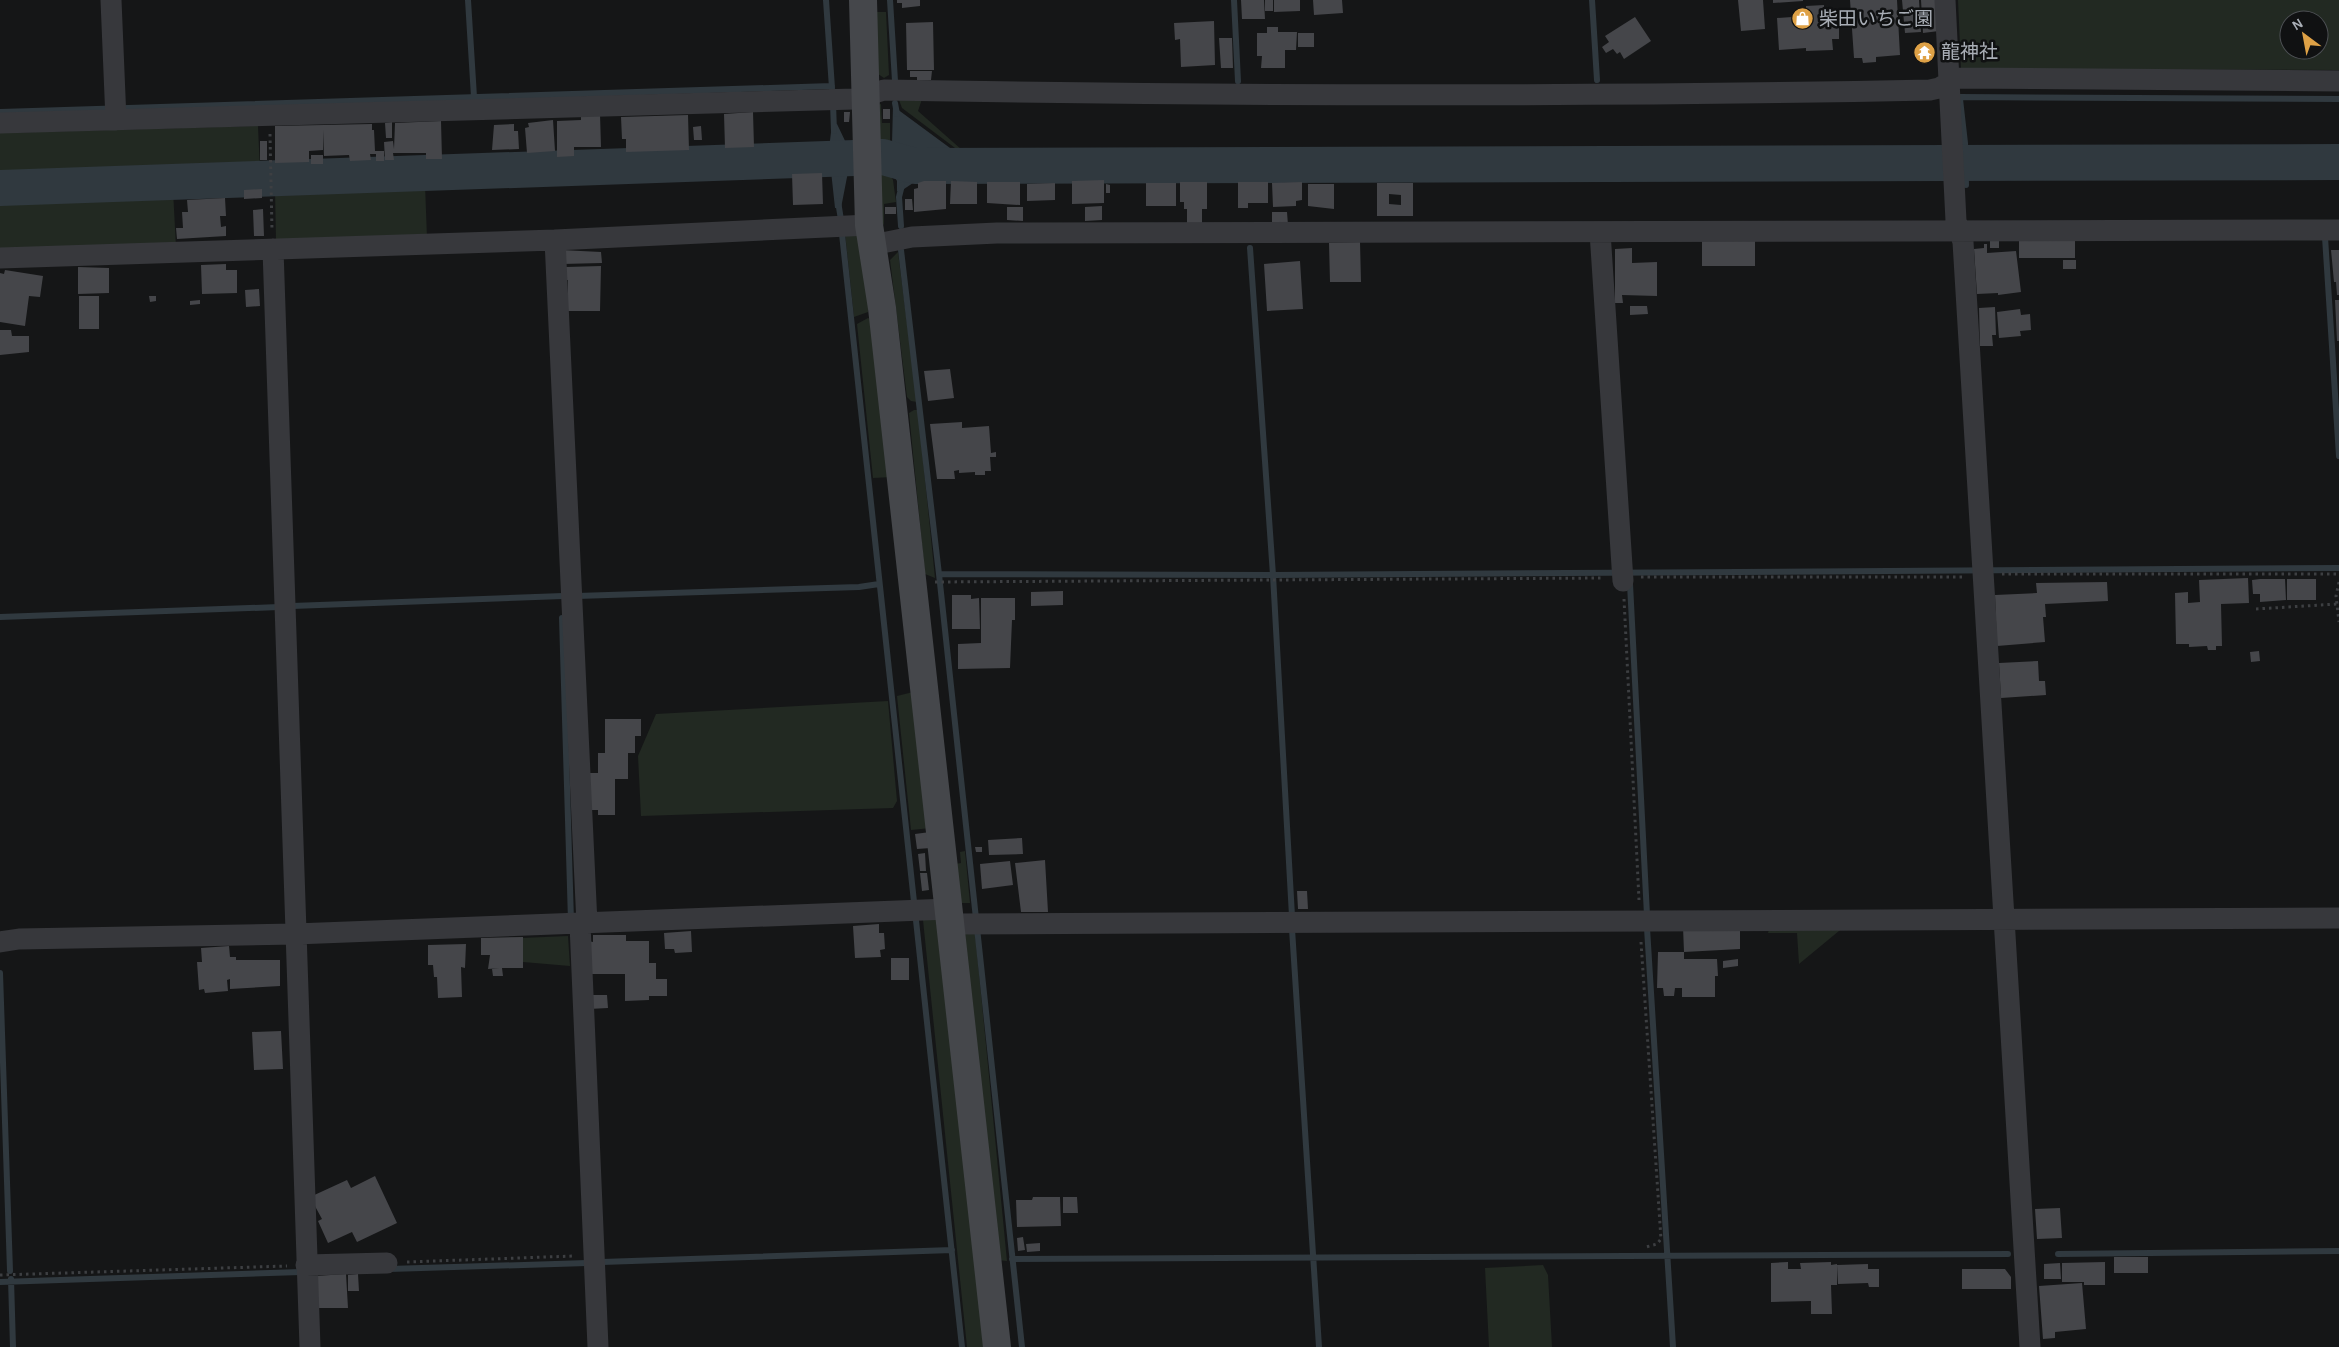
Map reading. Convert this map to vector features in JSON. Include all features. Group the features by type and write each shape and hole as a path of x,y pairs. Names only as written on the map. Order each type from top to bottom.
{"street":[{"path":"110,0 116,113"},
{"path":"863,0 866,157 870,235 882,308 997,1347"},
{"path":"1945,0 1956,221 1967,232"},
{"path":"0,124 116,113 270,115 855,99 884,90 1143,94 1785,93 1930,90 1939,88 1956,78 2339,81"},
{"path":"0,258 273,254 555,240 870,235 912,237 997,233 2339,230"},
{"path":"1600,232 1623,576"},
{"path":"1967,232 1963,242 1986,573 2004,920 2030,1347"},
{"path":"555,240 579,927 596,1256 598,1347"},
{"path":"273,254 310,1347"},
{"path":"0,942 18,939 295,934 948,917 1639,914 2004,920 2339,918"},
{"path":"306,1265 387,1263"}],"path":[{"path":"270,115 273,254"},
{"path":"935,582 1610,578 1623,576 1986,573 2339,574"},
{"path":"1623,576 1639,914 1661,1239 1657,1244 1646,1248"},
{"path":"2339,582 2337,604 2339,622"},
{"path":"2256,609 2337,604"},
{"path":"387,1263 596,1256"},
{"path":"0,1275 306,1265"}],"shaded area":[{"path":"1958,0 2339,0 2339,70 1961,69"},
{"path":"875,12 886,12 889,75 884,78 878,74"},
{"path":"922,99 918,111 962,150 963,154 902,108 899,100"},
{"path":"881,104 882,123 890,123 890,141 875,144 878,105"},
{"path":"893,106 965,159 964,174 922,177 901,191 897,191 897,181 888,165 848,172 841,208 835,208 830,166 825,166 825,150 829,149 832,124 837,124 848,147 889,147 892,143"},
{"path":"258,126 260,171 0,177 0,133"},
{"path":"886,168 893,180 896,202 884,204 884,225 880,222 878,169"},
{"path":"425,184 427,238 276,241 275,189"},
{"path":"173,190 176,247 0,251 0,197"},
{"path":"845,233 861,234 870,295 868,312 854,317"},
{"path":"898,252 917,402 911,401 907,397 890,260"},
{"path":"868,318 874,321 892,477 873,478 857,324"},
{"path":"918,410 935,578 925,574 909,413"},
{"path":"913,692 931,828 911,830 897,696"},
{"path":"888,701 897,801 893,808 641,816 638,756 656,714"},
{"path":"965,851 970,903 960,903 955,864 961,863 960,852"},
{"path":"937,919 988,1347 967,1347 923,920"},
{"path":"1845,926 1799,964 1797,933 1768,933 1769,929"},
{"path":"975,932 1007,1261 997,1260 964,934"},
{"path":"568,936 570,966 523,962 521,938"},
{"path":"1543,1265 1548,1275 1552,1347 1489,1347 1485,1268"}],"building":[{"path":"897,0 920,0 920,6 902,8 902,3 897,3"},
{"path":"1241,0 1264,0 1265,19 1242,19"},
{"path":"1265,0 1273,0 1273,11 1265,11"},
{"path":"1274,0 1300,0 1300,11 1274,12"},
{"path":"1313,0 1342,0 1343,13 1314,15"},
{"path":"1738,0 1763,0 1765,29 1741,31"},
{"path":"1773,0 1803,0 1803,1 1773,3"},
{"path":"1850,0 1897,0 1900,55 1876,57 1876,62 1863,63 1862,58 1854,58"},
{"path":"1902,0 1919,0 1921,32 1905,33"},
{"path":"1921,0 1937,0 1939,31 1923,33"},
{"path":"1824,5 1824,12 1839,11 1839,39 1832,39 1833,50 1806,51 1806,48 1779,50 1777,18 1806,16 1806,6"},
{"path":"1635,17 1651,41 1624,59 1620,52 1617,54 1613,49 1606,53 1602,47 1609,42 1605,36"},
{"path":"1214,21 1215,65 1181,67 1180,39 1175,40 1174,23"},
{"path":"933,22 934,70 907,70 906,23"},
{"path":"1267,27 1278,27 1278,32 1297,32 1296,50 1285,50 1285,68 1261,68 1262,56 1257,56 1257,33 1267,33"},
{"path":"1298,33 1314,33 1314,47 1298,47"},
{"path":"1219,38 1232,38 1233,68 1221,68"},
{"path":"910,71 932,71 931,80 917,80 917,77 910,77"},
{"path":"883,109 890,109 890,119 883,119"},
{"path":"753,112 754,147 725,148 724,114"},
{"path":"844,112 850,112 849,122 844,122"},
{"path":"581,114 600,114 601,147 574,147 574,156 557,157 557,121 581,120"},
{"path":"688,115 689,150 626,152 626,139 622,139 621,117"},
{"path":"553,120 555,151 527,153 525,128 529,127 528,123"},
{"path":"441,121 442,159 426,159 426,153 393,153 394,160 385,160 384,142 393,141 394,149 395,123"},
{"path":"392,122 392,138 386,138 385,123"},
{"path":"372,124 375,151 384,151 384,161 376,161 376,154 370,154 371,160 350,161 349,155 324,156 323,130 323,150 309,151 309,162 275,163 275,126"},
{"path":"514,124 514,131 518,131 519,149 492,150 494,125"},
{"path":"701,126 702,140 694,140 693,127"},
{"path":"260,141 267,141 267,160 260,160"},
{"path":"311,155 323,155 323,164 311,164"},
{"path":"822,173 823,204 793,205 792,174"},
{"path":"1104,180 1104,203 1072,204 1072,181"},
{"path":"924,181 946,181 946,209 914,212 914,189 918,188 918,183"},
{"path":"951,181 977,182 977,204 950,204"},
{"path":"987,182 1020,182 1020,205 987,203"},
{"path":"1180,182 1207,182 1207,209 1202,209 1202,226 1187,226 1187,209 1184,209 1184,202 1180,202"},
{"path":"1238,182 1268,182 1268,203 1248,203 1248,208 1238,208"},
{"path":"1302,182 1302,200 1296,201 1296,206 1273,207 1272,183"},
{"path":"1055,183 1055,200 1027,201 1027,184"},
{"path":"1146,183 1176,183 1176,206 1146,206"},
{"path":"1377,183 1413,183 1413,216 1377,216","holes":["1389,194 1401,195 1401,205 1389,204"]},
{"path":"1106,184 1110,185 1110,193 1106,193"},
{"path":"1308,184 1334,184 1334,209 1308,206"},
{"path":"262,189 262,198 244,199 244,190"},
{"path":"225,198 226,216 220,216 221,227 226,226 226,236 177,239 176,228 183,228 182,212 188,212 187,200"},
{"path":"905,199 912,199 913,210 905,210"},
{"path":"1102,206 1102,220 1085,221 1085,207"},
{"path":"885,207 896,207 896,214 885,214"},
{"path":"1007,207 1023,207 1023,221 1007,220"},
{"path":"263,209 264,236 254,236 253,210"},
{"path":"1272,212 1287,212 1288,225 1272,225"},
{"path":"1990,238 1999,238 1999,248 1990,248"},
{"path":"2019,239 2075,239 2075,258 2019,258"},
{"path":"1755,240 1755,266 1702,266 1702,241"},
{"path":"1360,242 1361,282 1330,282 1329,243"},
{"path":"1984,244 1987,244 1987,253 2016,251 2021,292 1998,295 1998,293 1977,294 1974,249 1984,248"},
{"path":"1632,248 1632,263 1657,262 1657,296 1622,295 1623,303 1615,303 1615,249"},
{"path":"561,250 601,252 602,263 562,264"},
{"path":"2331,250 2339,250 2339,295 2337,295 2336,282 2334,282"},
{"path":"2063,260 2076,260 2076,269 2063,269"},
{"path":"1300,261 1303,309 1267,311 1264,264"},
{"path":"226,264 226,270 237,270 237,293 202,294 201,265"},
{"path":"601,266 600,311 568,311 566,267"},
{"path":"78,267 109,268 109,293 78,294"},
{"path":"5,270 43,276 40,297 29,296 25,326 0,322 0,273 4,274"},
{"path":"259,289 260,306 246,307 245,290"},
{"path":"79,296 99,296 99,329 79,329"},
{"path":"149,296 156,296 156,301 150,302"},
{"path":"200,300 200,304 190,305 190,301"},
{"path":"2335,300 2339,300 2339,341 2337,341"},
{"path":"1630,306 1647,306 1648,314 1630,315"},
{"path":"1995,307 1996,335 1992,335 1993,346 1980,346 1979,308"},
{"path":"2020,309 2021,315 2030,314 2031,330 2020,331 2021,336 1999,338 1997,312"},
{"path":"0,330 11,330 12,336 29,336 29,352 0,355"},
{"path":"950,369 954,398 928,401 924,371"},
{"path":"962,422 962,428 989,426 991,453 996,452 996,457 990,457 991,471 985,471 985,475 975,475 975,472 959,473 959,470 954,471 955,479 937,479 930,424"},
{"path":"2248,578 2249,603 2221,604 2222,646 2216,646 2216,650 2208,650 2207,646 2189,647 2189,644 2176,644 2175,593 2188,592 2188,603 2200,602 2199,580"},
{"path":"2285,579 2286,600 2260,602 2260,594 2253,594 2252,580"},
{"path":"2287,579 2316,579 2316,600 2287,600"},
{"path":"2107,582 2108,601 2045,604 2046,617 2043,617 2045,642 1997,646 1995,595 2037,593 2036,583"},
{"path":"1063,591 1063,605 1031,606 1031,592"},
{"path":"952,595 971,595 971,599 979,598 980,629 952,629"},
{"path":"981,598 1015,598 1015,620 1012,620 1010,668 958,669 958,644 981,643"},
{"path":"2259,651 2260,661 2251,662 2250,652"},
{"path":"2038,661 2039,681 2045,681 2046,695 2001,698 1999,663"},
{"path":"605,719 641,719 641,736 635,736 635,753 628,753 628,779 615,779 615,815 598,815 598,810 583,810 585,773 598,773 598,753 605,753"},
{"path":"930,832 931,848 917,849 915,834"},
{"path":"1022,838 1023,854 989,855 988,840"},
{"path":"975,847 982,847 982,852 976,852"},
{"path":"925,853 926,871 920,871 918,854"},
{"path":"1045,860 1048,912 1021,912 1015,863"},
{"path":"1010,861 1013,885 982,889 980,864"},
{"path":"920,873 927,873 929,890 922,891"},
{"path":"1297,891 1307,891 1308,909 1298,909"},
{"path":"879,924 879,933 884,933 885,949 880,950 881,957 855,958 853,926"},
{"path":"1683,927 1740,927 1740,949 1684,952"},
{"path":"691,931 692,952 675,953 674,949 665,949 664,933"},
{"path":"593,935 626,935 626,941 649,941 649,963 656,963 656,979 667,979 667,996 649,996 649,1000 625,1001 625,974 588,974 588,941 593,942"},
{"path":"523,937 523,968 502,968 503,976 493,976 492,969 500,968 488,969 490,955 481,955 481,938"},
{"path":"466,944 465,968 461,967 462,997 438,998 437,977 434,977 433,965 428,965 428,945"},
{"path":"229,946 230,957 236,957 236,960 280,960 280,986 230,989 230,979 227,980 228,991 205,993 204,989 199,990 197,962 202,962 201,948"},
{"path":"1658,952 1684,952 1684,959 1717,959 1718,976 1715,976 1715,997 1682,997 1682,988 1675,988 1674,996 1664,996 1663,988 1657,988"},
{"path":"891,958 909,958 909,980 891,980"},
{"path":"1738,959 1738,966 1723,968 1723,961"},
{"path":"588,995 607,995 608,1008 589,1009"},
{"path":"281,1031 283,1069 254,1070 252,1032"},
{"path":"375,1176 397,1223 357,1242 352,1232 328,1243 318,1221 322,1219 310,1197 347,1180 351,1188"},
{"path":"1033,1197 1060,1197 1061,1226 1017,1227 1016,1200 1032,1200"},
{"path":"1063,1197 1077,1197 1078,1213 1063,1213"},
{"path":"2060,1208 2062,1238 2037,1239 2035,1209"},
{"path":"1023,1237 1025,1250 1018,1251 1017,1238"},
{"path":"1040,1243 1040,1251 1027,1252 1026,1244"},
{"path":"2114,1257 2148,1257 2148,1273 2114,1273"},
{"path":"1788,1262 1788,1269 1801,1269 1800,1263 1831,1262 1831,1265 1837,1264 1837,1285 1831,1285 1832,1314 1811,1314 1811,1301 1771,1302 1771,1263"},
{"path":"2105,1262 2105,1285 2084,1285 2084,1282 2062,1282 2062,1263"},
{"path":"2060,1263 2061,1279 2044,1279 2044,1264"},
{"path":"1868,1264 1868,1269 1879,1269 1879,1287 1869,1287 1868,1283 1838,1284 1837,1265"},
{"path":"1962,1269 2005,1269 2011,1277 2011,1289 1962,1289"},
{"path":"346,1274 348,1308 316,1308 315,1276"},
{"path":"358,1274 359,1291 348,1291 348,1275"},
{"path":"2082,1283 2086,1329 2055,1332 2055,1338 2043,1339 2039,1286"}],"waterway":[{"path":"468,0 474,97"},
{"path":"826,0 832,88"},
{"path":"890,0 895,81"},
{"path":"1234,0 1238,81"},
{"path":"1592,0 1597,80"},
{"path":"0,112 832,86"},
{"path":"1960,97 2339,99"},
{"path":"1960,99 1965,143 1966,185"},
{"path":"833,103 834,131"},
{"path":"895,103 897,114"},
{"path":"0,188 883,157 915,166 2339,162"},
{"path":"901,226 899,197 902,185"},
{"path":"838,201 841,220"},
{"path":"842,234 962,1347"},
{"path":"2325,237 2339,456"},
{"path":"1250,248 1273,575 1292,916"},
{"path":"901,250 939,574 1022,1347"},
{"path":"939,574 1273,575 2339,568"},
{"path":"577,596 859,587 879,584"},
{"path":"1630,584 1647,915"},
{"path":"292,606 563,596"},
{"path":"0,617 279,607"},
{"path":"562,618 571,921"},
{"path":"1647,928 1673,1347"},
{"path":"1292,929 1319,1347"},
{"path":"0,973 10,1271"},
{"path":"602,1262 952,1250"},
{"path":"2058,1254 2339,1251"},
{"path":"1012,1259 2008,1254"},
{"path":"389,1269 587,1263"},
{"path":"0,1282 301,1272"},
{"path":"11,1279 13,1347"}],"place":[{"name":"柴田いちご園","path":"1803,19"},
{"name":"龍神社","path":"1925,52"}]}
